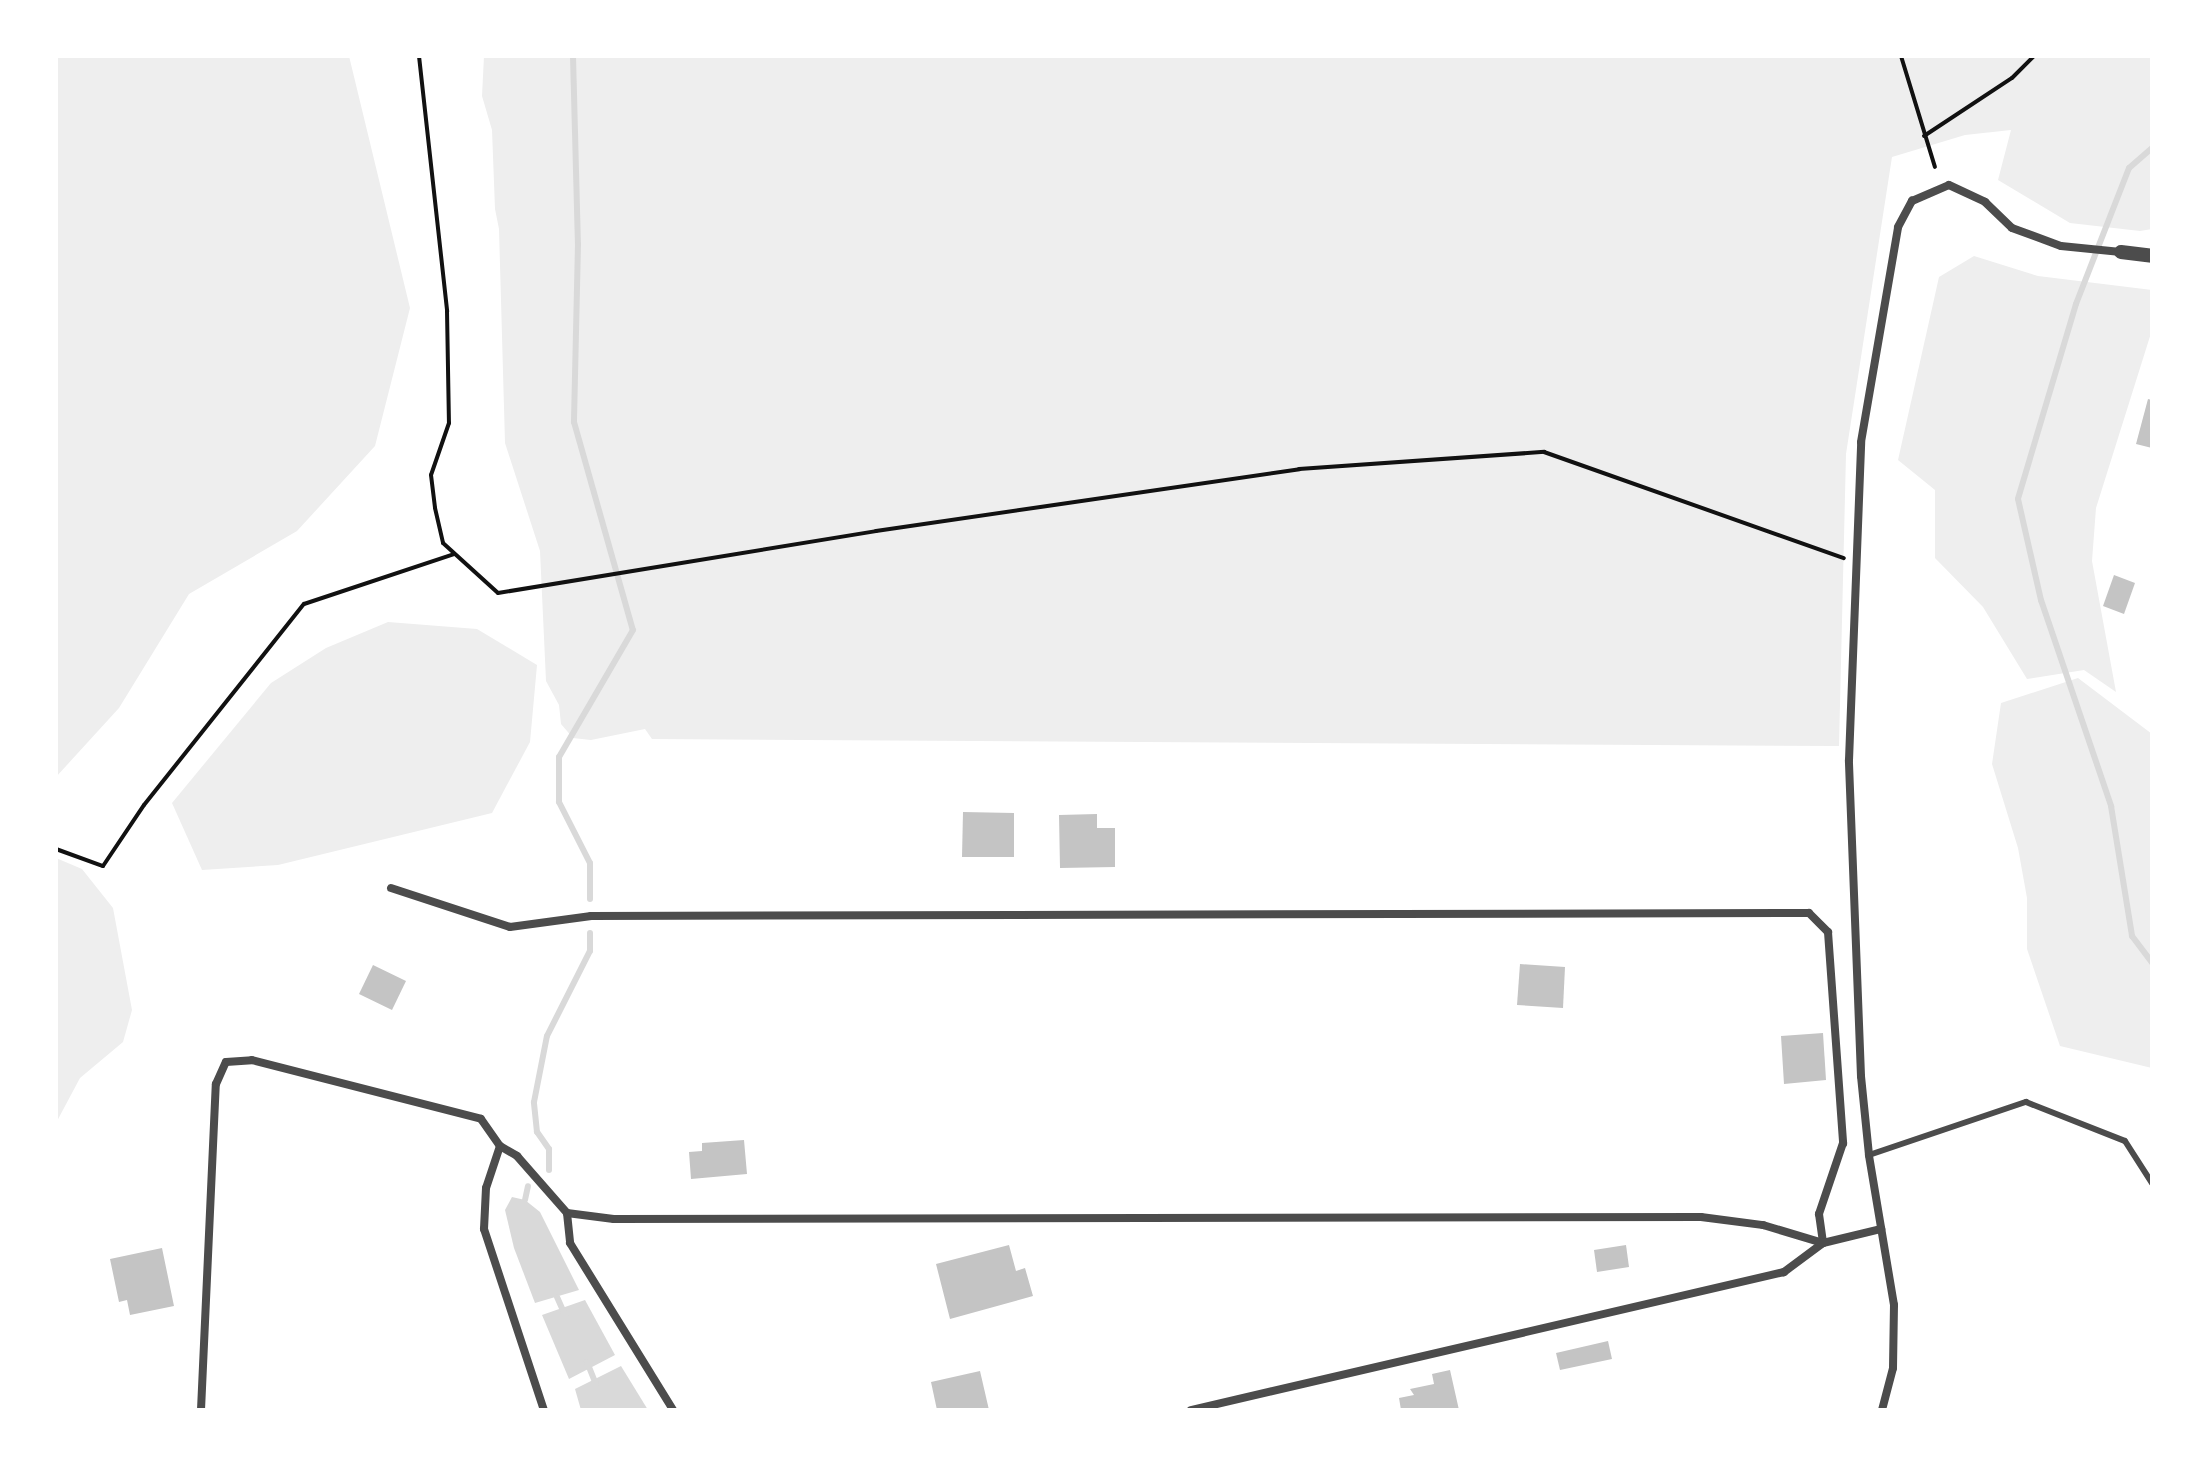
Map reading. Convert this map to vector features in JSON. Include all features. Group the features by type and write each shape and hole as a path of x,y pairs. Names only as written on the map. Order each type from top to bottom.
{"street":[{"path":"1882,1410 1893,1368 1894,1305 1869,1155 1852,922 1849,789 1861,442 1898,227 1912,201 1949,185 1985,202 2012,228 2061,246 2152,256"},
{"path":"391,888 510,927 591,916 1809,913 1828,932 1843,1143 1819,1214 1823,1243"},
{"path":"201,1410 216,1084 226,1062 252,1060 481,1119 500,1146 517,1156 567,1213 570,1243 673,1410"},
{"path":"500,1146 486,1188 484,1229 544,1410"},
{"path":"567,1213 614,1219 1701,1217 1763,1225 1823,1243"},
{"path":"1191,1410 1784,1272 1823,1243 1881,1229"}],"lane":[{"path":"1869,1155 2026,1102 2125,1141 2152,1183"}],"path":[{"path":"419,56 447,325 449,423 431,475 443,543 498,593 876,531 1299,469 1544,452 1856,562"},
{"path":"1901,56 1935,167"},
{"path":"1924,136 2012,78 2034,56"},
{"path":"56,849 103,866 144,805 304,604 455,553"}],"shaded area":[{"path":"56,56 349,56 410,308 375,446 297,531 189,594 119,708 56,777"},
{"path":"484,56 2152,56 2152,229 2140,231 2070,223 1998,180 2011,130 1965,135 1892,157 1846,454 1839,746 652,739 645,729 591,740 573,738 561,724 559,705 546,681 540,551 505,443 499,229 495,209 492,130 482,96"},
{"path":"1974,256 2038,276 2152,290 2152,330 2096,508 2092,561 2116,692 2084,670 2027,679 1983,607 1935,558 1935,490 1898,460 1939,277"},
{"path":"388,622 477,629 537,665 530,742 492,813 278,865 202,870 172,803 271,683 326,648"},
{"path":"2078,678 2152,734 2152,1068 2060,1046 2027,949 2027,898 2018,848 1992,764 2001,703"},
{"path":"56,858 82,869 113,908 132,1010 123,1042 80,1078 56,1123"},
{"path":"512,1197 525,1200 540,1212 579,1290 535,1303 514,1248 505,1210"},
{"path":"585,1300 615,1355 569,1379 542,1315"},
{"path":"621,1366 648,1410 581,1410 575,1389"}],"building":[{"path":"2148,399 2152,400 2152,448 2136,444"},
{"path":"2114,575 2135,583 2124,614 2103,606"},
{"path":"963,812 1014,813 1014,857 962,857"},
{"path":"1097,814 1097,828 1115,828 1115,867 1060,868 1059,815"},
{"path":"1520,964 1565,967 1563,1008 1517,1005"},
{"path":"373,965 406,981 392,1010 359,994"},
{"path":"1823,1033 1826,1080 1784,1084 1781,1036"},
{"path":"744,1140 747,1174 691,1179 689,1152 702,1151 702,1143"},
{"path":"1009,1245 1016,1271 1025,1268 1033,1296 950,1319 936,1264"},
{"path":"1626,1245 1629,1267 1597,1272 1594,1250"},
{"path":"162,1248 174,1306 130,1315 127,1300 119,1302 110,1259"},
{"path":"1608,1341 1612,1359 1560,1370 1556,1353"},
{"path":"1450,1370 1459,1410 1401,1410 1399,1398 1414,1395 1410,1389 1434,1384 1432,1374"},
{"path":"980,1371 989,1410 937,1410 931,1382"}],"waterway":[{"path":"573,56 578,244 574,422 633,630 559,757 559,802 590,863 590,899"},
{"path":"2152,148 2129,168 2076,304 2018,499 2041,600 2111,806 2132,936 2152,963"},
{"path":"549,1170 549,1149 537,1132 534,1102 547,1036 590,951 590,933"},
{"path":"525,1200 528,1186"},
{"path":"557,1297 565,1315"},
{"path":"587,1362 596,1384"}]}
